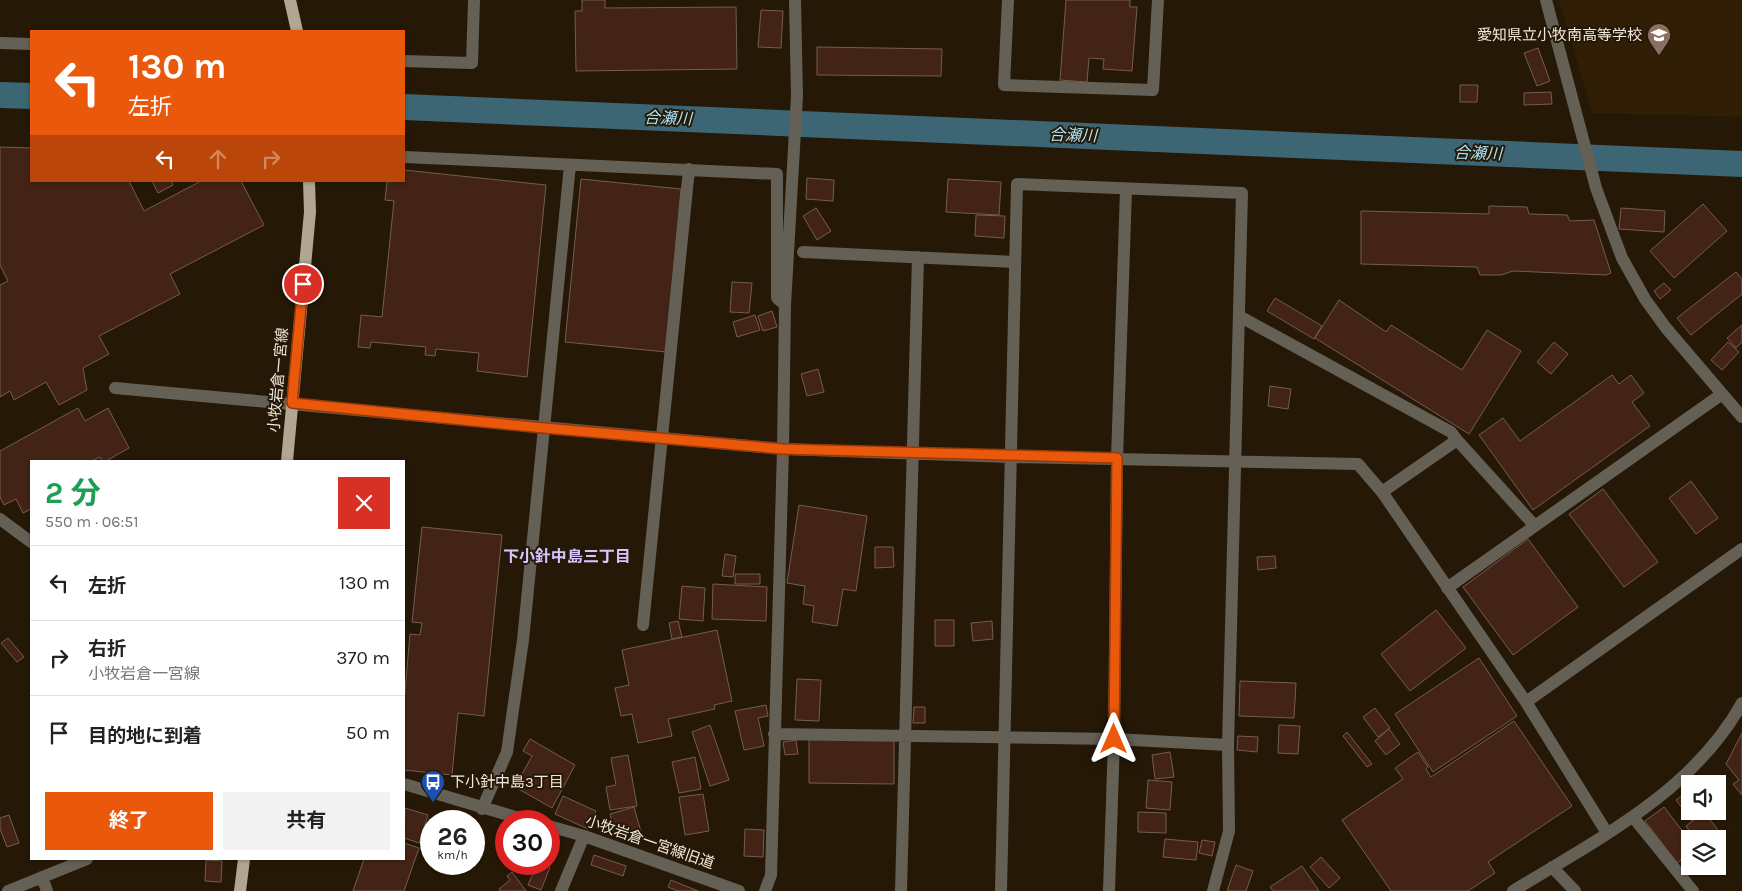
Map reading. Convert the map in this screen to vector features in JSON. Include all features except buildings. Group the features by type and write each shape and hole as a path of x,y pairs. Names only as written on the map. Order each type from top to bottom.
{"main road":[{"path":"290,0 297,30"},
{"name":"小牧岩倉一宮線","path":"286,460 310,212 310,182"},
{"path":"240,891 244,860"}],"street":[{"path":"405,61 472,63 474,0"},
{"path":"765,891 771,875 783,449 785,306 797,96 795,0"},
{"path":"1008,0 1004,85 1153,90 1158,0"},
{"path":"1546,0 1596,188 1622,258 1645,299 1666,328 1742,417"},
{"path":"0,43 30,44"},
{"path":"405,157 778,174 777,298 785,306"},
{"path":"482,809 507,752 523,640 570,166"},
{"path":"643,625 664,439 689,169"},
{"path":"1001,891 1017,184 1126,190 1242,193 1228,745 1229,831 1213,891"},
{"path":"1109,891 1114,739 1117,458 1126,190"},
{"path":"803,252 1015,262"},
{"path":"901,891 918,257"},
{"path":"1239,316 1452,432 1456,440 1534,525"},
{"path":"115,388 783,449 913,452 1010,457 1358,464 1382,492 1526,702 1607,834"},
{"path":"1447,588 1722,394"},
{"path":"1382,492 1456,440"},
{"path":"0,519 30,541"},
{"path":"1526,702 1742,549"},
{"path":"1512,891 1633,817 1692,769 1733,718 1742,702"},
{"path":"774,734 904,734 1004,738 1114,739 1228,745"},
{"path":"405,784 495,812"},
{"path":"1633,817 1693,891"},
{"name":"小牧岩倉一宮線旧道","path":"560,829 739,891"},
{"path":"561,891 584,836"},
{"path":"8,891 84,860"},
{"path":"1552,867 1575,891"},
{"path":"42,877 47,891"}],"shaded area":[{"name":"愛知県立小牧南高等学校","path":"1559,0 1742,0 1742,117 1592,113"}],"waterway":[{"name":"合瀬川","path":"0,95 30,96"},
{"name":"合瀬川","path":"405,107 1742,164"}],"place":[{"name":"愛知県立小牧南高等学校","path":"1659,56"},
{"name":"下小針中島3丁目","path":"433,803"}],"district":[{"name":"下小針中島三丁目","path":"567,556"}],"route":[{"path":"303,284 292,403 783,449 913,452 1010,457 1117,458 1114,739"}]}
